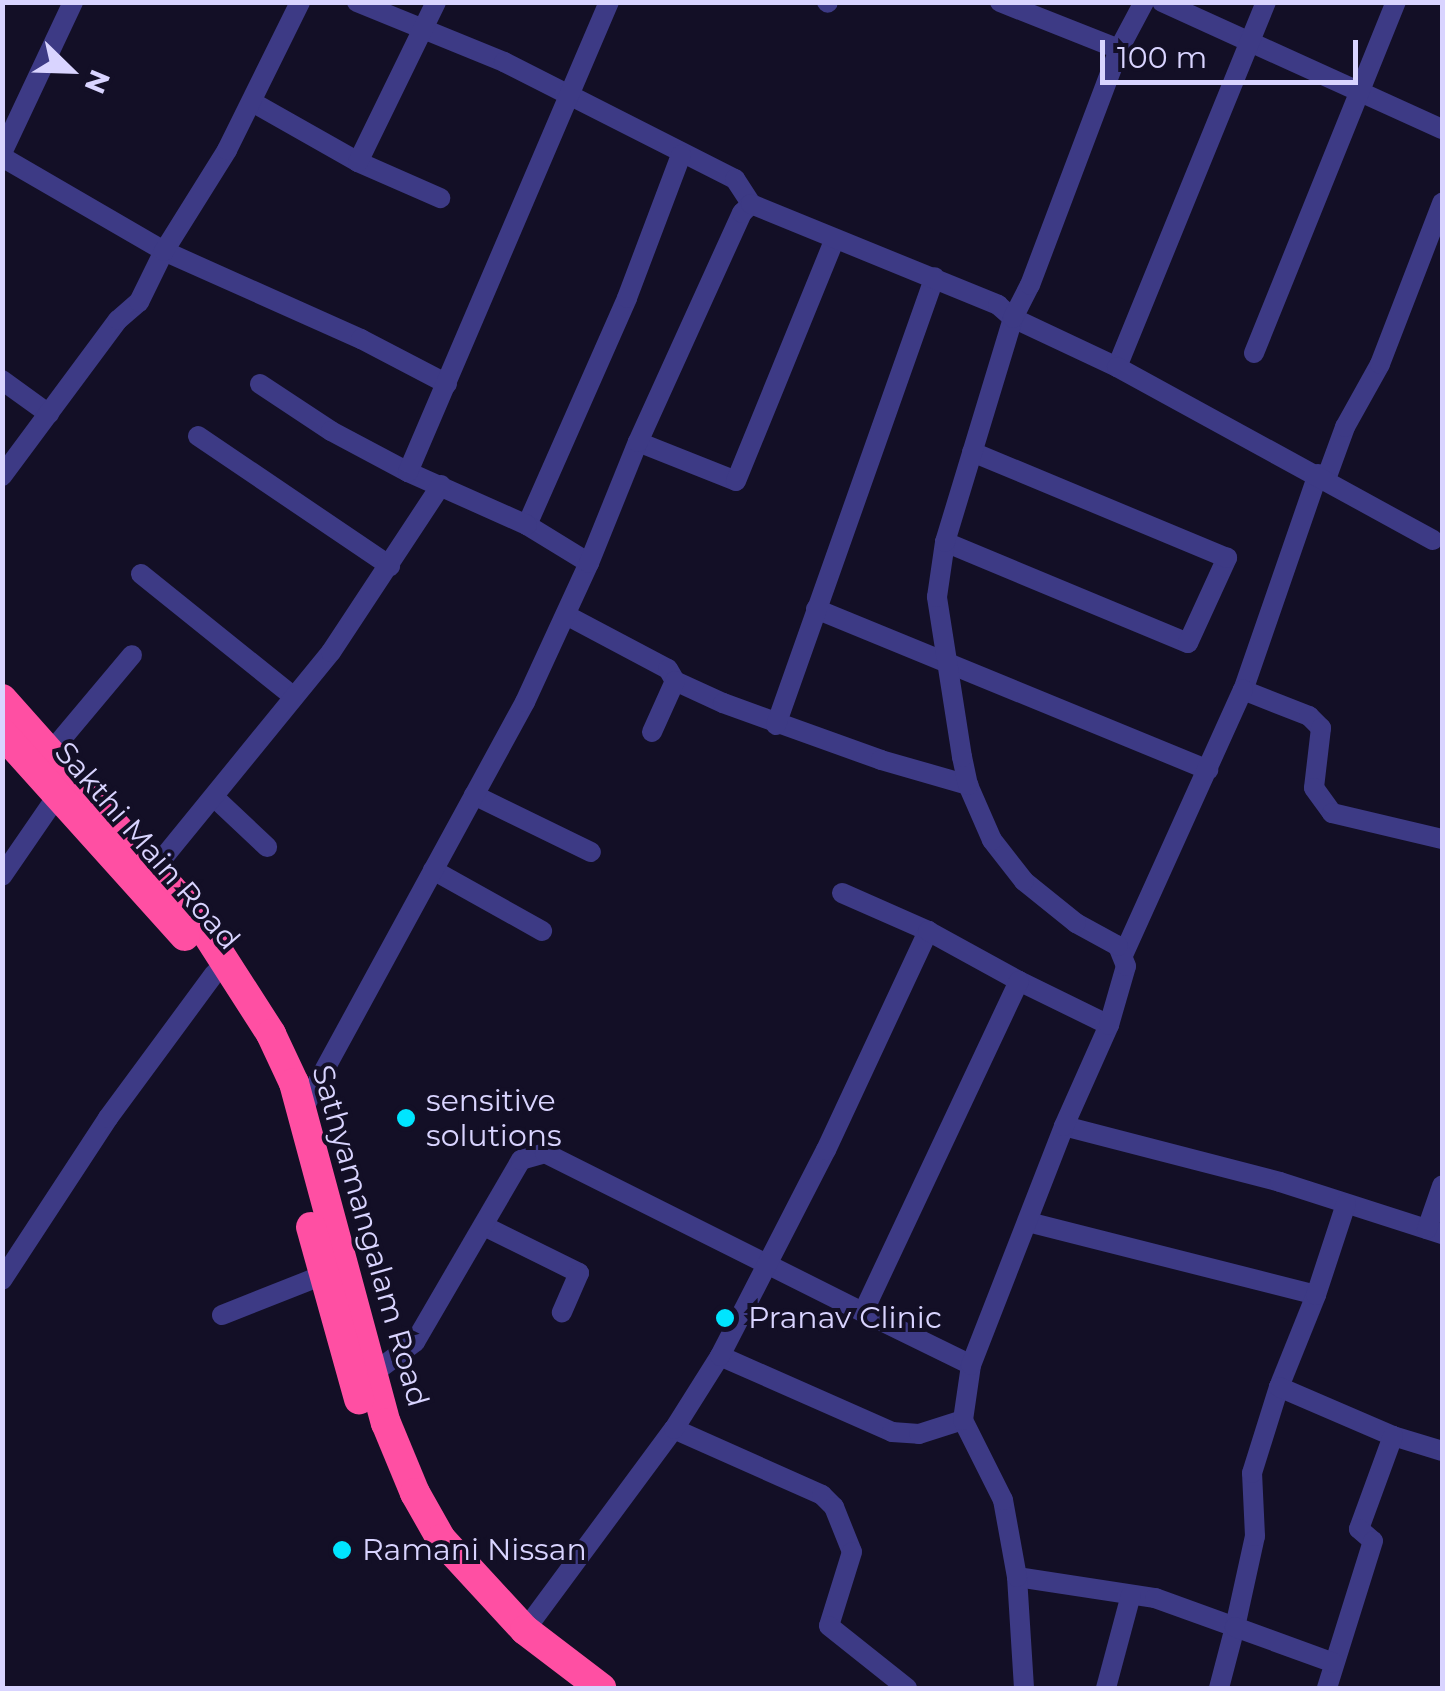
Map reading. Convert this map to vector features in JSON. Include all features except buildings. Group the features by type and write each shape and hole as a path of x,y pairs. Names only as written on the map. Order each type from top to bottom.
{"highway":[{"name":"Sathyamangalam Road","path":"2,698 154,869 227,959 271,1034 302,1111 371,1375 415,1492 441,1539 525,1630 602,1688"},
{"name":"Sakthi Main Road","path":"2,733 184,933 255,1040 274,1086 368,1428 400,1506 428,1554 516,1644 572,1688"}],"street":[{"path":"73,2 2,155 164,251 361,339 447,384"},
{"path":"2,476 118,320 139,302 164,251 252,102 300,2"},
{"path":"357,2 504,62 565,97 735,180 751,204 998,305 1013,318 1117,367 1433,540"},
{"path":"358,162 436,2"},
{"path":"408,472 565,97 609,2"},
{"path":"1000,2 1118,48"},
{"path":"1124,954 1076,923 1024,881 992,840 968,786 943,661 937,597 945,542 1013,318 1030,285 1118,48 1144,2"},
{"path":"1162,2 1248,45 1442,129"},
{"path":"1117,367 1266,2"},
{"path":"1254,353 1396,2"},
{"path":"252,102 358,162 440,198"},
{"path":"527,525 627,298 681,155"},
{"path":"1024,1688 1016,1577 1003,1500 964,1420 971,1365 1064,1126 1109,1025 1126,966 1124,954 1243,690 1322,476 1380,364 1442,203"},
{"path":"302,1111 474,795 566,615 638,442 742,213 751,204"},
{"path":"638,442 736,481 835,238"},
{"path":"776,725 934,277"},
{"path":"2,380 49,414"},
{"path":"260,384 331,431 408,472 527,525 589,563"},
{"path":"198,436 390,566"},
{"path":"945,542 1188,644 1227,558 972,452"},
{"path":"154,869 294,697 390,566 441,485"},
{"path":"141,574 294,697"},
{"path":"816,609 1208,770"},
{"path":"566,615 668,669 675,681 776,725 968,786"},
{"path":"49,754 132,656"},
{"path":"652,732 675,681"},
{"path":"1243,690 1310,716 1321,728 1314,788 1332,813 1442,839"},
{"path":"474,795 591,852"},
{"path":"2,876 58,796"},
{"path":"214,797 267,847"},
{"path":"433,870 542,931"},
{"path":"842,893 928,931 1109,1025"},
{"path":"525,1630 674,1429 720,1356 826,1150 928,931"},
{"path":"2,1280 108,1118 214,974"},
{"path":"863,1312 1019,981"},
{"path":"1064,1126 1435,1231 1442,1186"},
{"path":"371,1375 415,1342 521,1160 545,1153 727,1240 766,1264 971,1365"},
{"path":"1219,1688 1255,1536 1252,1473 1346,1204"},
{"path":"1028,1222 1316,1295"},
{"path":"484,1226 579,1273 562,1312"},
{"path":"222,1315 323,1274"},
{"path":"720,1356 892,1432 919,1434 964,1420"},
{"path":"1279,1387 1393,1436 1442,1451"},
{"path":"674,1429 822,1495 834,1507 852,1552 829,1626 907,1688"},
{"path":"1327,1688 1373,1542 1359,1528 1393,1436"},
{"path":"1016,1577 1155,1598 1334,1663"},
{"path":"1106,1688 1131,1595"}],"place":[{"name":"sensitive solutions","path":"406,1118"},
{"name":"Pranav Clinic","path":"725,1318"},
{"name":"Ramani Nissan","path":"342,1550"}]}
